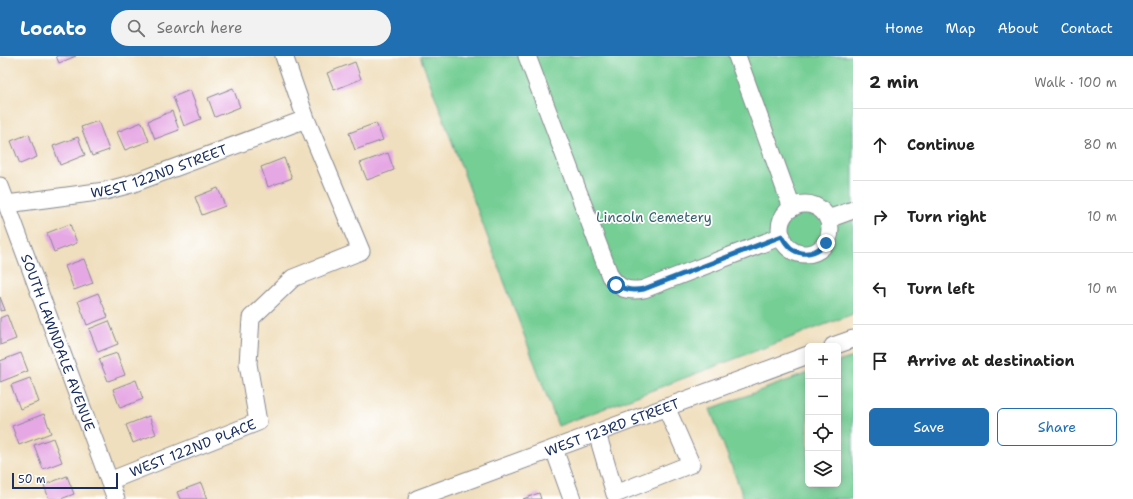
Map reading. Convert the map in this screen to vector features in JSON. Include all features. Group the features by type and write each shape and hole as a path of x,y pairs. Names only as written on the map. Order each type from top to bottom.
{"street":[{"path":"284,56 306,119"},
{"path":"737,56 792,208"},
{"path":"532,58 610,276 616,285 624,289 635,291 644,289 782,236"},
{"name":"WEST 122ND STREET","path":"7,204 105,192 306,119"},
{"name":"WEST 122ND PLACE","path":"109,481 258,422 248,364 251,318 293,278 360,251 306,119"},
{"name":"SOUTH LAWNDALE AVENUE","path":"0,186 116,499"},
{"path":"808,204 817,206 824,212 828,219 830,236 820,249 805,254 790,248 782,236 782,220 792,208 808,204"},
{"path":"828,219 853,210"},
{"path":"841,343 853,339"},
{"name":"WEST 123RD STREET","path":"417,499 805,356"},
{"path":"597,433 614,494 691,464 666,407"},
{"path":"554,449 572,499"}],"green space":[{"name":"Lincoln Cemetery","path":"420,56 853,56 853,314 558,426"},
{"path":"853,357 853,499 744,499 710,409 805,374 805,487 841,487 841,361"}],"building":[{"path":"56,56 76,56 59,63"},
{"path":"355,62 361,79 334,90 327,73"},
{"path":"233,88 240,107 215,117 208,98"},
{"path":"190,90 201,119 184,126 173,97"},
{"path":"172,111 179,130 155,139 148,121"},
{"path":"98,121 109,150 92,156 81,127"},
{"path":"142,122 149,141 125,150 117,132"},
{"path":"376,123 383,140 355,150 349,133"},
{"path":"29,134 37,157 20,164 11,141"},
{"path":"78,137 85,155 60,165 53,146"},
{"path":"388,153 394,170 367,180 360,163"},
{"path":"284,158 292,178 268,187 261,167"},
{"path":"218,188 225,206 202,215 195,197"},
{"path":"70,224 77,243 54,252 47,233"},
{"path":"84,259 93,283 74,290 65,266"},
{"path":"98,293 108,317 87,325 78,301"},
{"path":"0,297 5,310 0,311"},
{"path":"7,315 16,339 0,345 0,318"},
{"path":"109,321 118,344 98,352 89,329"},
{"path":"21,353 28,371 0,382 0,361"},
{"path":"117,353 125,375 108,381 99,359"},
{"path":"30,378 39,402 20,409 11,385"},
{"path":"136,380 143,399 120,408 113,389"},
{"path":"44,414 51,433 19,445 12,426"},
{"path":"149,416 156,434 133,443 126,425"},
{"path":"53,438 62,462 43,469 34,445"},
{"path":"67,476 74,494 61,499 49,499 44,485"},
{"path":"201,483 207,499 180,499 177,492"},
{"path":"539,493 541,499 523,499"}],"route":[{"path":"616,285 624,289 635,291 644,289 782,236 785,243 790,248 805,254 820,249 826,243"}]}
